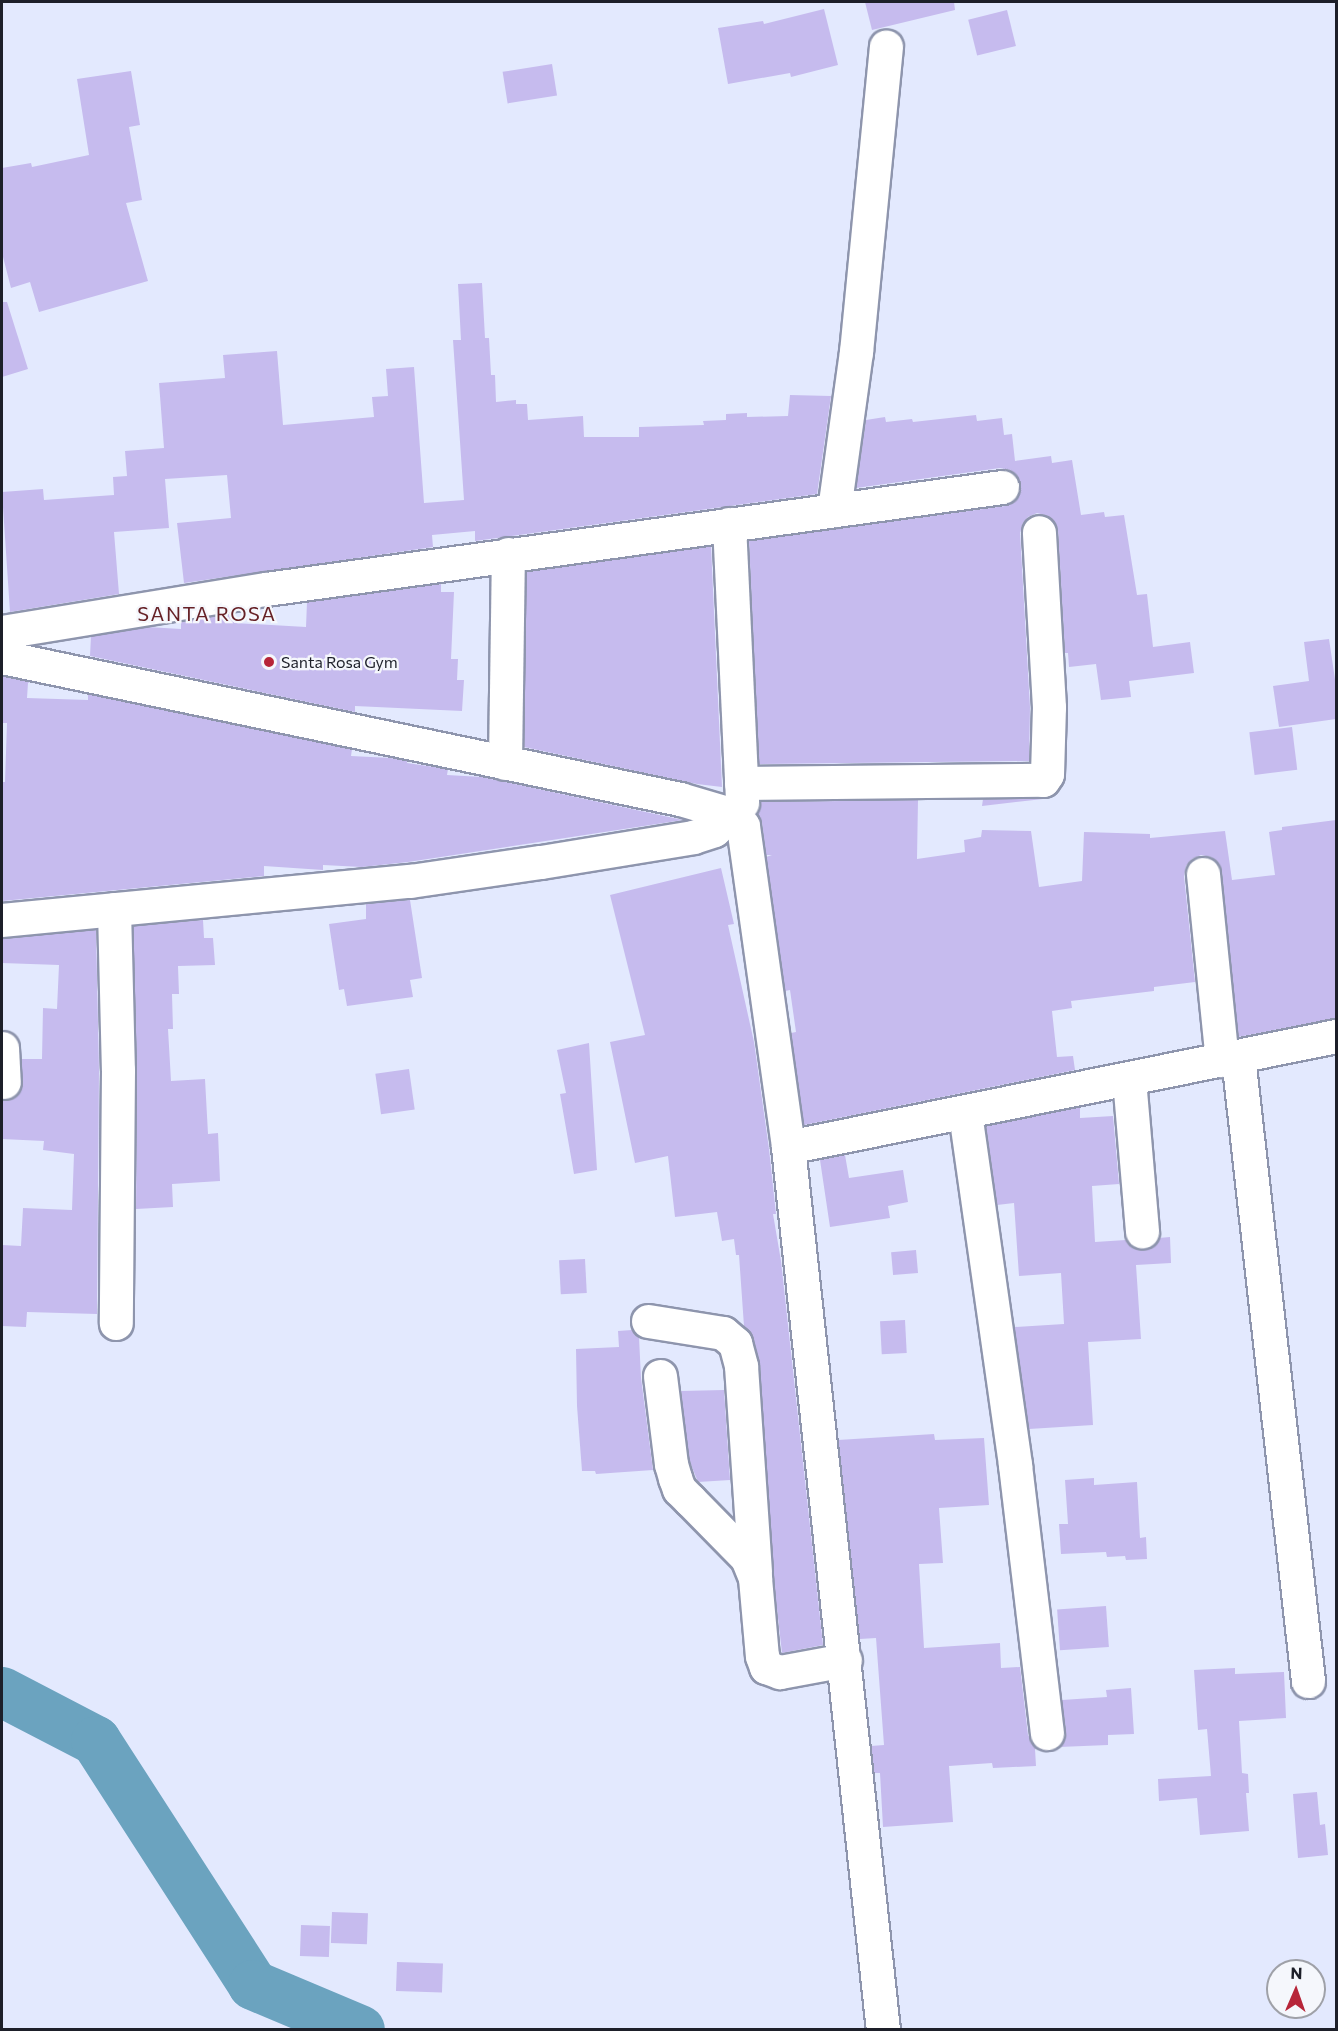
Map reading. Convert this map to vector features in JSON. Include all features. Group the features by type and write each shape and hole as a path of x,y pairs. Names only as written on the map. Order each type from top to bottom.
{"street":[{"path":"834,510 856,352 886,46"},
{"path":"2,632 267,589 508,554 1002,487"},
{"path":"729,524 741,783 737,820 788,1147 883,2030"},
{"path":"741,783 1043,780 1047,774 1049,707 1039,532"},
{"path":"505,763 508,554"},
{"path":"2,657 680,799 737,820"},
{"path":"2,920 410,881 564,859 693,837 714,831 737,820"},
{"path":"1203,874 1230,1059 1308,1681"},
{"path":"114,909 118,1070 116,1323"},
{"path":"788,1147 965,1113 1336,1036"},
{"path":"2,1048 3,1082"},
{"path":"1129,1079 1142,1231"},
{"path":"965,1113 1015,1465 1047,1733"},
{"path":"648,1321 723,1333 735,1343 741,1366 755,1578 762,1656 766,1667 780,1672 845,1660"},
{"path":"660,1376 670,1464 679,1489 736,1544 747,1558 755,1578"}],"building":[{"path":"865,2 954,2 955,10 872,30"},
{"path":"824,9 838,65 791,77 790,73 728,84 718,28 763,21 764,24"},
{"path":"1007,10 1016,46 977,56 968,20"},
{"path":"552,64 557,96 508,103 503,72"},
{"path":"131,71 140,125 129,127 142,200 126,203 148,281 39,312 30,282 11,288 2,253 2,168 31,163 32,167 89,155 77,79"},
{"path":"482,283 485,338 489,338 491,375 495,375 496,402 516,400 516,404 527,404 528,420 583,416 584,437 639,437 639,427 704,425 703,421 726,420 726,414 747,413 747,417 788,416 790,395 831,396 817,494 475,541 475,531 432,535 433,547 184,583 177,523 231,518 227,475 165,479 169,528 114,532 119,594 10,612 2,492 43,489 44,500 114,495 113,477 127,476 125,451 164,448 159,383 225,378 223,355 277,351 283,425 374,417 372,397 388,396 386,369 414,367 424,503 464,500 453,340 461,340 458,284"},
{"path":"2,302 7,302 28,369 2,377"},
{"path":"976,415 977,421 1002,418 1004,435 1012,434 1015,461 1051,456 1052,463 1072,460 1081,515 1104,512 1105,517 1124,515 1137,595 1147,594 1153,647 1190,642 1194,673 1129,681 1131,697 1101,700 1096,664 1069,667 1068,653 1065,653 1058,531 1055,522 1048,516 1037,513 1028,517 1020,533 1030,707 1029,761 759,764 749,541 1005,506 1013,502 1019,495 1020,484 1016,475 1010,470 1000,468 856,488 866,420 885,417 886,422 912,419 913,422"},
{"path":"711,546 722,787 697,784 524,747 526,572"},
{"path":"441,584 441,592 454,592 451,659 458,659 457,680 464,680 462,711 355,706 355,712 90,656 91,636 147,627 181,629 181,622 233,613 234,623 306,627 307,602"},
{"path":"1329,639 1336,686 1336,719 1279,727 1273,686 1309,681 1304,642"},
{"path":"2,676 30,682 27,698 88,700 88,694 352,749 351,756 407,761 407,763 448,769 447,775 482,777 683,820 408,862 362,867 323,865 323,870 264,866 264,876 2,901 2,782 5,782 7,723 2,723"},
{"path":"1292,727 1297,770 1255,775 1249,732"},
{"path":"983,799 1043,799 982,806"},
{"path":"918,800 917,859 965,852 964,840 981,837 982,830 1031,831 1039,887 1082,881 1084,832 1150,834 1150,838 1225,831 1232,880 1275,875 1269,832 1282,830 1282,827 1336,820 1336,1018 1238,1037 1222,872 1211,857 1201,855 1192,859 1186,866 1184,876 1195,982 1154,987 1154,991 1071,1001 1072,1008 1052,1011 1057,1057 1073,1056 1075,1070 804,1125 791,1033 796,1032 790,990 785,991 766,857 772,855 766,855 762,823 757,814 761,802"},
{"path":"721,868 734,924 728,925 754,1042 769,1149 776,1214 773,1214 781,1261 823,1645 782,1653 773,1574 760,1365 753,1338 744,1326 739,1255 736,1255 734,1239 722,1241 717,1212 675,1217 668,1156 635,1163 610,1042 645,1035 610,895"},
{"path":"410,900 422,978 410,980 413,997 347,1006 344,989 339,990 329,924 366,919 366,904"},
{"path":"203,920 204,938 213,938 215,965 178,966 179,994 172,994 173,1029 168,1029 171,1081 205,1079 208,1134 218,1133 220,1181 172,1184 173,1207 136,1209 137,1070 133,926"},
{"path":"96,930 99,1070 97,1314 27,1312 26,1327 2,1326 2,1245 21,1246 23,1208 72,1210 74,1154 43,1150 44,1141 2,1139 2,1100 14,1098 21,1090 21,1059 42,1059 43,1008 57,1009 59,965 2,963 2,938"},
{"path":"589,1043 597,1170 574,1174 560,1094 566,1093 557,1050"},
{"path":"409,1069 415,1110 381,1114 375,1074"},
{"path":"1080,1107 1080,1118 1113,1116 1119,1184 1092,1186 1095,1242 1126,1240 1134,1248 1143,1250 1153,1246 1159,1238 1170,1237 1171,1263 1136,1265 1141,1339 1088,1342 1093,1425 1029,1429 1014,1327 1064,1324 1061,1273 1019,1276 1014,1203 997,1205 986,1126"},
{"path":"845,1155 849,1178 903,1170 908,1202 888,1206 890,1218 830,1227 820,1160"},
{"path":"916,1250 918,1273 893,1275 891,1252"},
{"path":"585,1259 587,1293 561,1294 559,1260"},
{"path":"905,1320 907,1353 882,1354 880,1321"},
{"path":"632,1330 639,1337 641,1378 653,1470 596,1474 595,1471 582,1471 577,1406 576,1349 619,1347 618,1331"},
{"path":"724,1390 730,1480 698,1482 689,1460 681,1391"},
{"path":"934,1434 935,1440 984,1438 989,1505 939,1508 943,1563 919,1564 924,1648 1000,1643 1001,1668 1020,1667 1028,1735 1037,1749 1035,1749 1036,1766 993,1768 992,1763 949,1766 953,1822 883,1827 880,1773 874,1773 871,1746 884,1745 876,1638 860,1639 838,1440"},
{"path":"1094,1478 1094,1485 1137,1482 1140,1538 1146,1537 1147,1559 1126,1560 1125,1556 1107,1557 1106,1552 1061,1554 1059,1524 1068,1524 1065,1480"},
{"path":"1106,1606 1109,1647 1060,1650 1057,1609"},
{"path":"1235,1668 1235,1674 1284,1672 1286,1718 1239,1721 1242,1773 1248,1774 1249,1793 1246,1793 1249,1831 1200,1835 1197,1798 1159,1801 1158,1779 1211,1776 1207,1729 1198,1730 1194,1670"},
{"path":"1131,1688 1134,1734 1108,1735 1108,1745 1059,1747 1066,1731 1062,1700 1107,1697 1106,1690"},
{"path":"1317,1792 1320,1825 1325,1824 1328,1855 1298,1858 1293,1794"},
{"path":"332,1912 368,1913 367,1944 331,1943"},
{"path":"301,1925 330,1926 329,1957 300,1956"},
{"path":"397,1962 443,1964 442,1993 396,1991"}],"waterway":[{"path":"2,1692 96,1741 253,1985 360,2030"}],"place":[{"name":"Santa Rosa Gym","path":"269,662"}],"district":[{"name":"SANTA ROSA","path":"207,613"}]}
